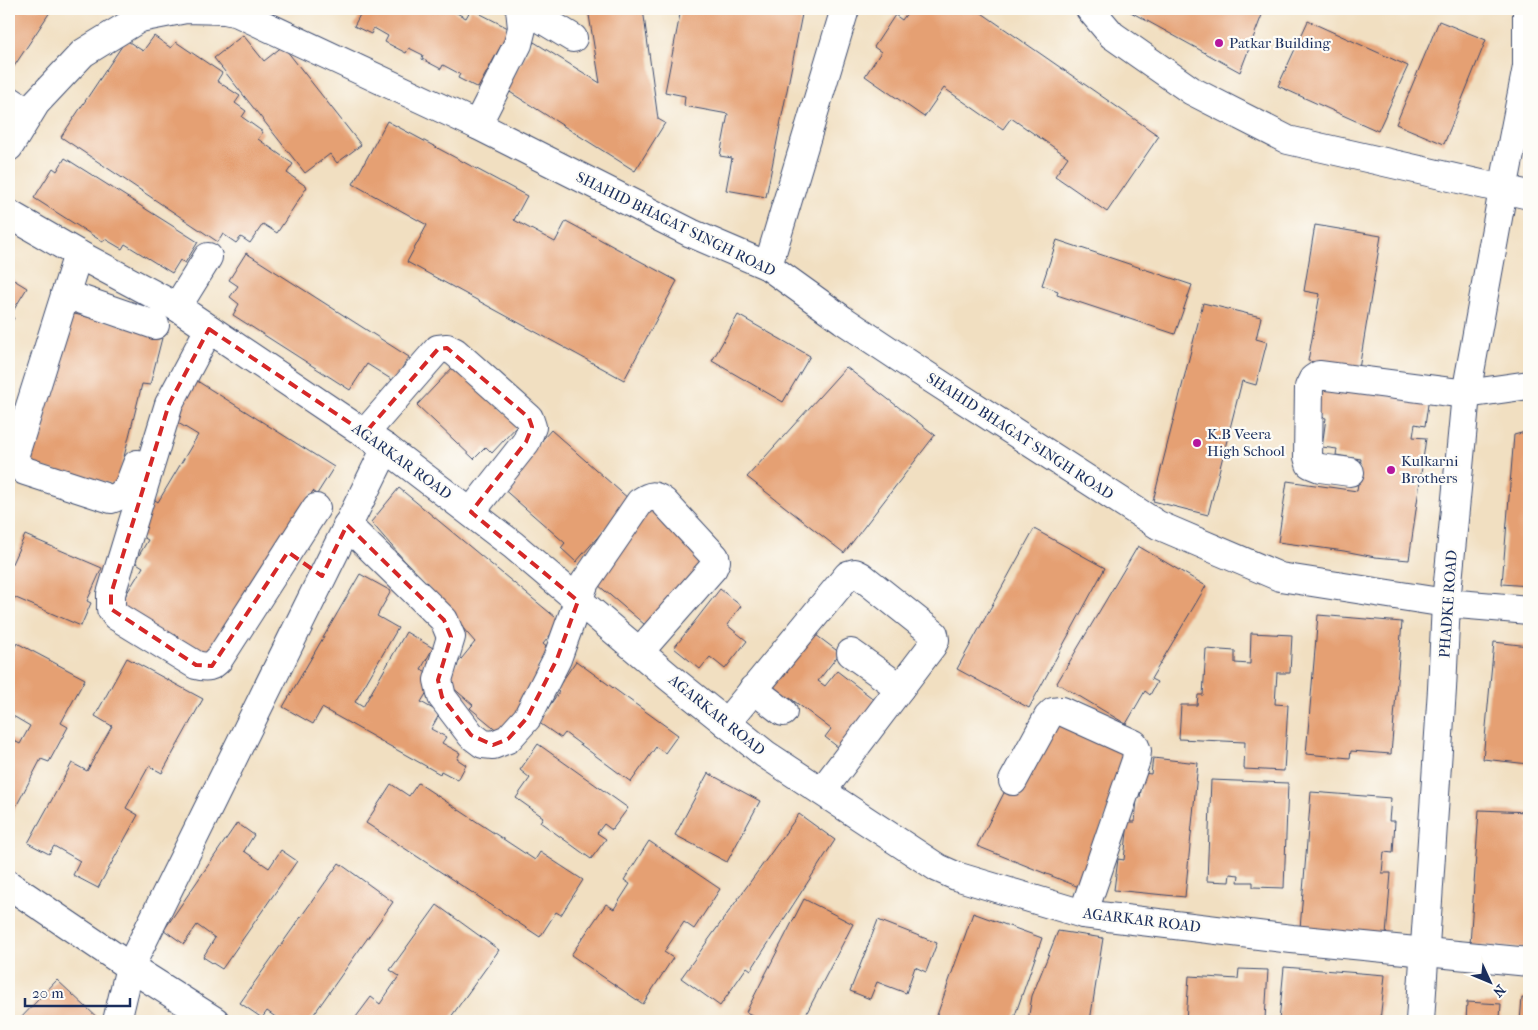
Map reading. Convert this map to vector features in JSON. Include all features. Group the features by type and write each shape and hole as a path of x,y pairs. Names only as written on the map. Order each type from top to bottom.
{"street":[{"name":"SHAHID BHAGAT SINGH ROAD","path":"9,147 18,112 36,103 83,53 138,14 186,9 225,9 238,13 477,125 691,233 768,266 843,320 915,368 1158,525 1280,577 1446,603 1529,610"},
{"path":"477,125 518,44 522,28 520,9"},
{"path":"525,9 573,38"},
{"path":"768,266 845,9"},
{"path":"1090,9 1112,34 1192,91 1288,140 1529,195"},
{"name":"PHADKE ROAD","path":"1420,1021 1423,951 1442,698 1446,603 1466,394 1527,67 1528,9"},
{"name":"AGARKAR ROAD","path":"9,214 193,318 375,440 514,545 578,601 765,754 938,868 956,876 1083,914 1292,939 1529,962"},
{"path":"78,254 14,457 18,465 25,471 111,499 121,496 127,490 193,318"},
{"path":"208,257 169,404 111,594 111,609 116,616 196,665 212,666 219,660 316,508"},
{"path":"65,294 156,325"},
{"path":"117,1021 130,967 347,526 375,440 438,348 447,348 455,352 529,418 532,427 526,442 471,512"},
{"path":"1350,472 1320,468 1310,464 1308,457 1309,387 1313,379 1319,375 1466,394 1529,384"},
{"path":"347,526 444,620 451,637 438,680 442,697 471,735 483,744 493,745 508,739 526,718 557,660 585,582 640,502 648,496 657,496 715,557 716,561 713,568 640,651"},
{"path":"288,552 322,576"},
{"path":"726,723 848,575 855,573 934,634 935,640 822,791"},
{"path":"851,653 900,688"},
{"path":"753,689 783,712"},
{"path":"1013,781 1048,717 1053,712 1061,711 1134,744 1137,751 1136,760 1083,914"},
{"path":"9,885 130,967 215,1021"}],"highlighted area":[{"path":"209,329 365,433 438,349 447,348 529,418 532,427 526,442 471,512 578,601 557,659 527,718 508,739 493,745 471,735 442,697 438,680 451,637 444,620 347,525 322,576 288,552 212,666 196,665 111,609 111,594 169,404"}],"building":[{"path":"9,9 52,9 9,74"},
{"path":"363,9 449,9 466,18 471,9 510,29 478,88 458,78 460,74 443,65 441,69 422,59 423,55 409,48 406,53 385,42 388,36 374,28 371,34 354,26"},
{"path":"588,9 643,9 658,119 665,123 635,171 505,89 534,42 600,83"},
{"path":"681,9 803,9 766,197 726,190 732,158 720,156 728,114 684,106 685,96 665,92"},
{"path":"910,9 976,9 1159,136 1107,212 1055,176 1068,157 1011,118 1003,129 944,88 924,117 865,76 881,52 874,47 895,15 902,20"},
{"name":"Patkar Building","path":"1128,9 1261,9 1262,15 1240,72"},
{"path":"1308,21 1408,66 1378,131 1278,86"},
{"path":"1439,21 1486,40 1444,144 1396,124"},
{"path":"243,35 264,61 283,46 361,145 337,163 330,154 305,173 214,58"},
{"path":"154,36 171,48 176,42 222,73 217,81 240,96 235,103 246,111 242,117 263,132 258,139 293,164 287,173 307,187 277,233 263,224 250,243 241,237 236,243 223,234 218,242 61,137 126,40 143,51"},
{"path":"387,121 527,196 514,220 555,242 566,221 677,281 624,380 407,262 427,225 353,184"},
{"path":"65,158 198,242 185,263 180,260 172,273 125,244 122,249 105,239 103,242 34,198 53,168 57,171"},
{"path":"1315,225 1381,236 1359,369 1308,361 1320,294 1304,291"},
{"path":"1057,240 1192,285 1175,334 1057,295 1058,291 1042,285"},
{"path":"246,253 409,357 394,381 367,364 350,390 233,315 239,304 230,297 238,286 229,280"},
{"path":"9,277 27,288 10,316 14,318 9,327"},
{"name":"K.B Veera High School","path":"1203,303 1261,317 1256,339 1267,342 1256,385 1242,381 1208,515 1153,501"},
{"path":"70,313 163,334 150,385 142,384 117,485 27,464"},
{"path":"738,315 810,356 783,402 712,361"},
{"path":"455,365 518,425 492,453 486,447 474,459 417,405"},
{"path":"846,367 935,435 844,553 747,477"},
{"path":"194,379 334,467 317,494 313,491 210,661 117,609 143,567 135,562 148,540 136,533 155,500 158,502 198,435 168,417"},
{"name":"Kulkarni Brothers","path":"1321,382 1429,397 1425,426 1415,424 1413,437 1426,438 1409,560 1375,557 1278,542 1287,481 1357,491 1361,459 1336,455 1337,449 1322,447 1326,418 1316,416"},
{"path":"551,430 630,500 576,562 561,548 565,543 501,487"},
{"path":"1529,431 1529,586 1502,584 1514,435"},
{"path":"399,488 561,622 543,644 551,651 537,667 545,675 504,736 470,708 473,705 444,680 475,642 371,522"},
{"path":"652,508 711,560 651,630 591,579"},
{"path":"1034,529 1105,568 1029,708 957,669"},
{"path":"25,535 102,568 87,601 91,603 81,626 9,595 9,570"},
{"path":"1138,546 1206,586 1151,679 1157,682 1150,695 1145,691 1126,724 1057,683"},
{"path":"360,574 391,591 377,616 398,628 355,702 363,707 406,632 433,648 421,669 436,677 421,702 440,713 431,729 446,737 442,743 460,753 457,759 466,765 458,780 441,771 440,774 322,708 313,724 283,707"},
{"path":"720,589 741,606 727,625 747,641 725,669 710,657 700,669 674,648"},
{"path":"1318,615 1402,622 1391,754 1351,751 1350,758 1306,754"},
{"path":"808,629 840,653 818,681 825,686 837,671 880,704 844,752 825,737 831,729 790,698 784,706 761,688"},
{"path":"1251,633 1292,635 1290,673 1277,673 1275,704 1288,705 1284,771 1244,769 1245,742 1179,739 1181,705 1197,705 1198,695 1203,695 1206,649 1235,651 1235,663 1250,664"},
{"path":"1494,642 1529,646 1529,764 1483,759"},
{"path":"17,643 85,679 61,723 68,727 49,762 41,759 9,820 9,738 20,744 30,726 13,716 9,725 9,659"},
{"path":"127,658 203,699 162,773 149,766 126,808 138,815 98,888 73,875 80,861 54,846 49,854 28,843 72,763 87,771 112,726 95,716"},
{"path":"576,661 678,735 665,753 656,747 631,782 565,733 561,738 538,722 559,692 556,690"},
{"path":"1059,720 1130,753 1079,887 977,846 1009,783"},
{"path":"538,744 628,808 612,830 604,824 597,833 606,839 591,859 540,822 543,817 516,798 530,778 520,770"},
{"path":"1153,758 1198,763 1185,897 1114,890 1118,859 1124,860 1128,822 1135,822 1137,798 1140,798 1143,773 1151,774"},
{"path":"708,773 760,801 727,862 675,835"},
{"path":"1211,780 1288,783 1284,888 1253,887 1253,882 1238,882 1239,875 1230,874 1229,882 1207,881"},
{"path":"418,783 535,860 540,852 583,880 561,915 556,912 540,937 366,823 391,784 409,796"},
{"path":"1311,792 1391,798 1389,821 1395,821 1393,853 1384,852 1382,873 1391,873 1386,936 1300,929"},
{"path":"1479,810 1529,812 1529,949 1470,945"},
{"path":"799,814 835,840 751,970 747,967 720,1006 681,978"},
{"path":"237,823 254,835 244,851 269,868 281,850 297,861 222,969 203,957 215,938 197,925 184,944 164,930"},
{"path":"649,841 720,889 694,929 684,922 664,952 673,958 643,1004 571,955 606,904 614,909 630,884 624,880"},
{"path":"339,863 393,902 309,1021 281,1021 267,1011 262,1018 240,1003"},
{"path":"804,899 853,924 803,1020 796,1017 793,1021 764,1021 746,1012"},
{"path":"437,905 499,950 448,1021 353,1021 371,997 380,1004 399,976 390,970"},
{"path":"973,913 1042,938 1013,1021 935,1021"},
{"path":"878,920 937,943 926,972 915,967 906,993 877,982 870,999 850,991"},
{"path":"1058,931 1103,938 1090,1021 1028,1021 1032,996"},
{"path":"1284,967 1385,975 1380,1021 1279,1021"},
{"path":"1239,969 1268,970 1265,1019 1262,1019 1262,1021 1186,1021 1189,976 1238,979"},
{"path":"57,980 101,1021 18,1021"},
{"path":"1522,998 1529,999 1529,1021 1520,1021"},
{"path":"1467,1002 1501,1004 1500,1018 1519,1021 1466,1021"}],"place":[{"name":"Patkar Building","path":"1219,43"},
{"name":"K.B Veera High School","path":"1197,443"},
{"name":"Kulkarni Brothers","path":"1391,470"}]}
